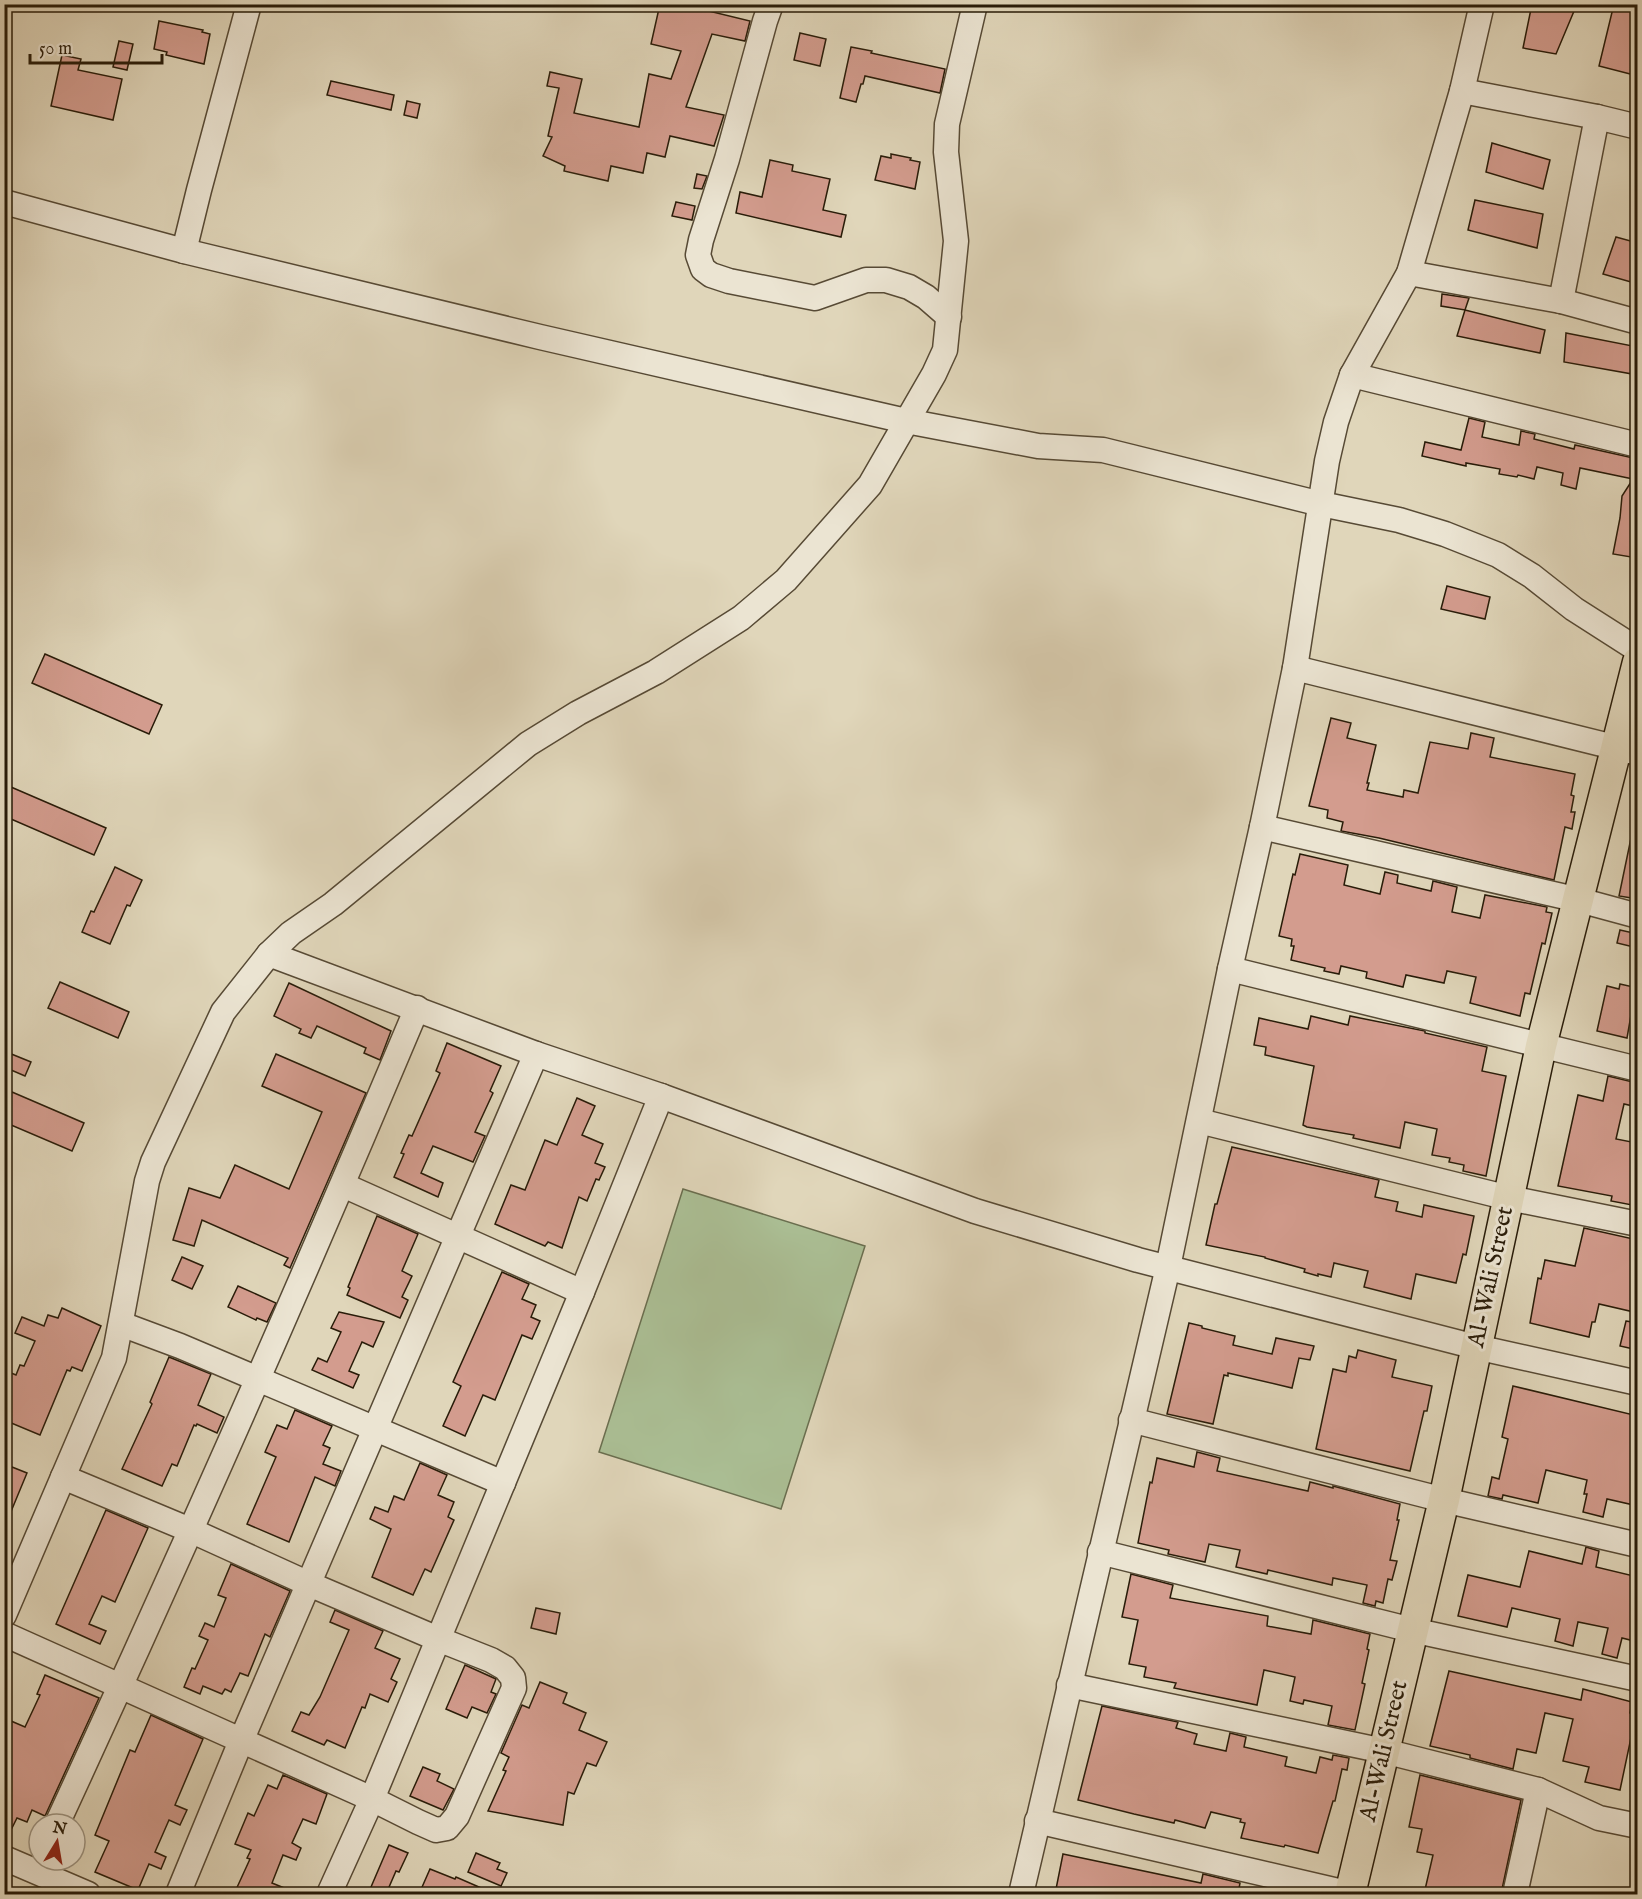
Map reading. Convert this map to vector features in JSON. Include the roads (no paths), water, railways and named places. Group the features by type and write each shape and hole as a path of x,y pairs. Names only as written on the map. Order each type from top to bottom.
{"main road":[{"name":"Al-Wali Street","path":"1350,1894 1444,1500 1541,1046 1579,900 1626,751 1638,662"}],"street":[{"path":"184,250 249,4"},
{"path":"771,4 727,159 700,240 698,255 703,269 711,275 729,281 815,298 866,280 886,280 909,287 926,297 949,317"},
{"path":"4,1615 114,1358 153,1162 223,1012 269,954 291,933 333,904 528,744 578,713 656,672 741,618 786,580 870,485 934,374 945,350 956,241 946,152 947,124 975,4"},
{"path":"1021,1894 1168,1268 1295,668 1329,451 1336,422 1352,375 1409,273 1462,91 1482,4"},
{"path":"1462,91 1638,127"},
{"path":"1561,301 1597,117"},
{"path":"6,202 184,250 551,340 906,421 1038,446 1103,450 1321,504 1399,520 1445,534 1498,555 1638,650"},
{"path":"1409,273 1561,301 1638,322"},
{"path":"1352,375 1638,445"},
{"path":"1295,668 1626,751"},
{"path":"1262,827 1579,900 1638,916"},
{"path":"269,954 536,1054 661,1096 975,1210 1168,1268 1476,1347 1638,1383"},
{"path":"1230,969 1638,1069"},
{"path":"63,1812 121,1686 343,1185 417,1008"},
{"path":"178,1894 241,1741 459,1238 536,1054"},
{"path":"329,1894 372,1799 661,1096"},
{"path":"1199,1121 1509,1198 1638,1224"},
{"path":"343,1185 582,1292"},
{"path":"121,1324 180,1346 503,1483"},
{"path":"1131,1420 1444,1500 1638,1545"},
{"path":"4,1634 436,1830 447,1828 457,1816 514,1688 513,1678 506,1668 491,1660 63,1477"},
{"path":"1100,1552 1412,1630 1638,1679"},
{"path":"1069,1685 1384,1751 1538,1790 1599,1818 1638,1826"},
{"path":"1515,1894 1538,1790"},
{"path":"1037,1821 1350,1894"},
{"path":"4,1858 27,1863"},
{"path":"50,1872 88,1894"}]}
